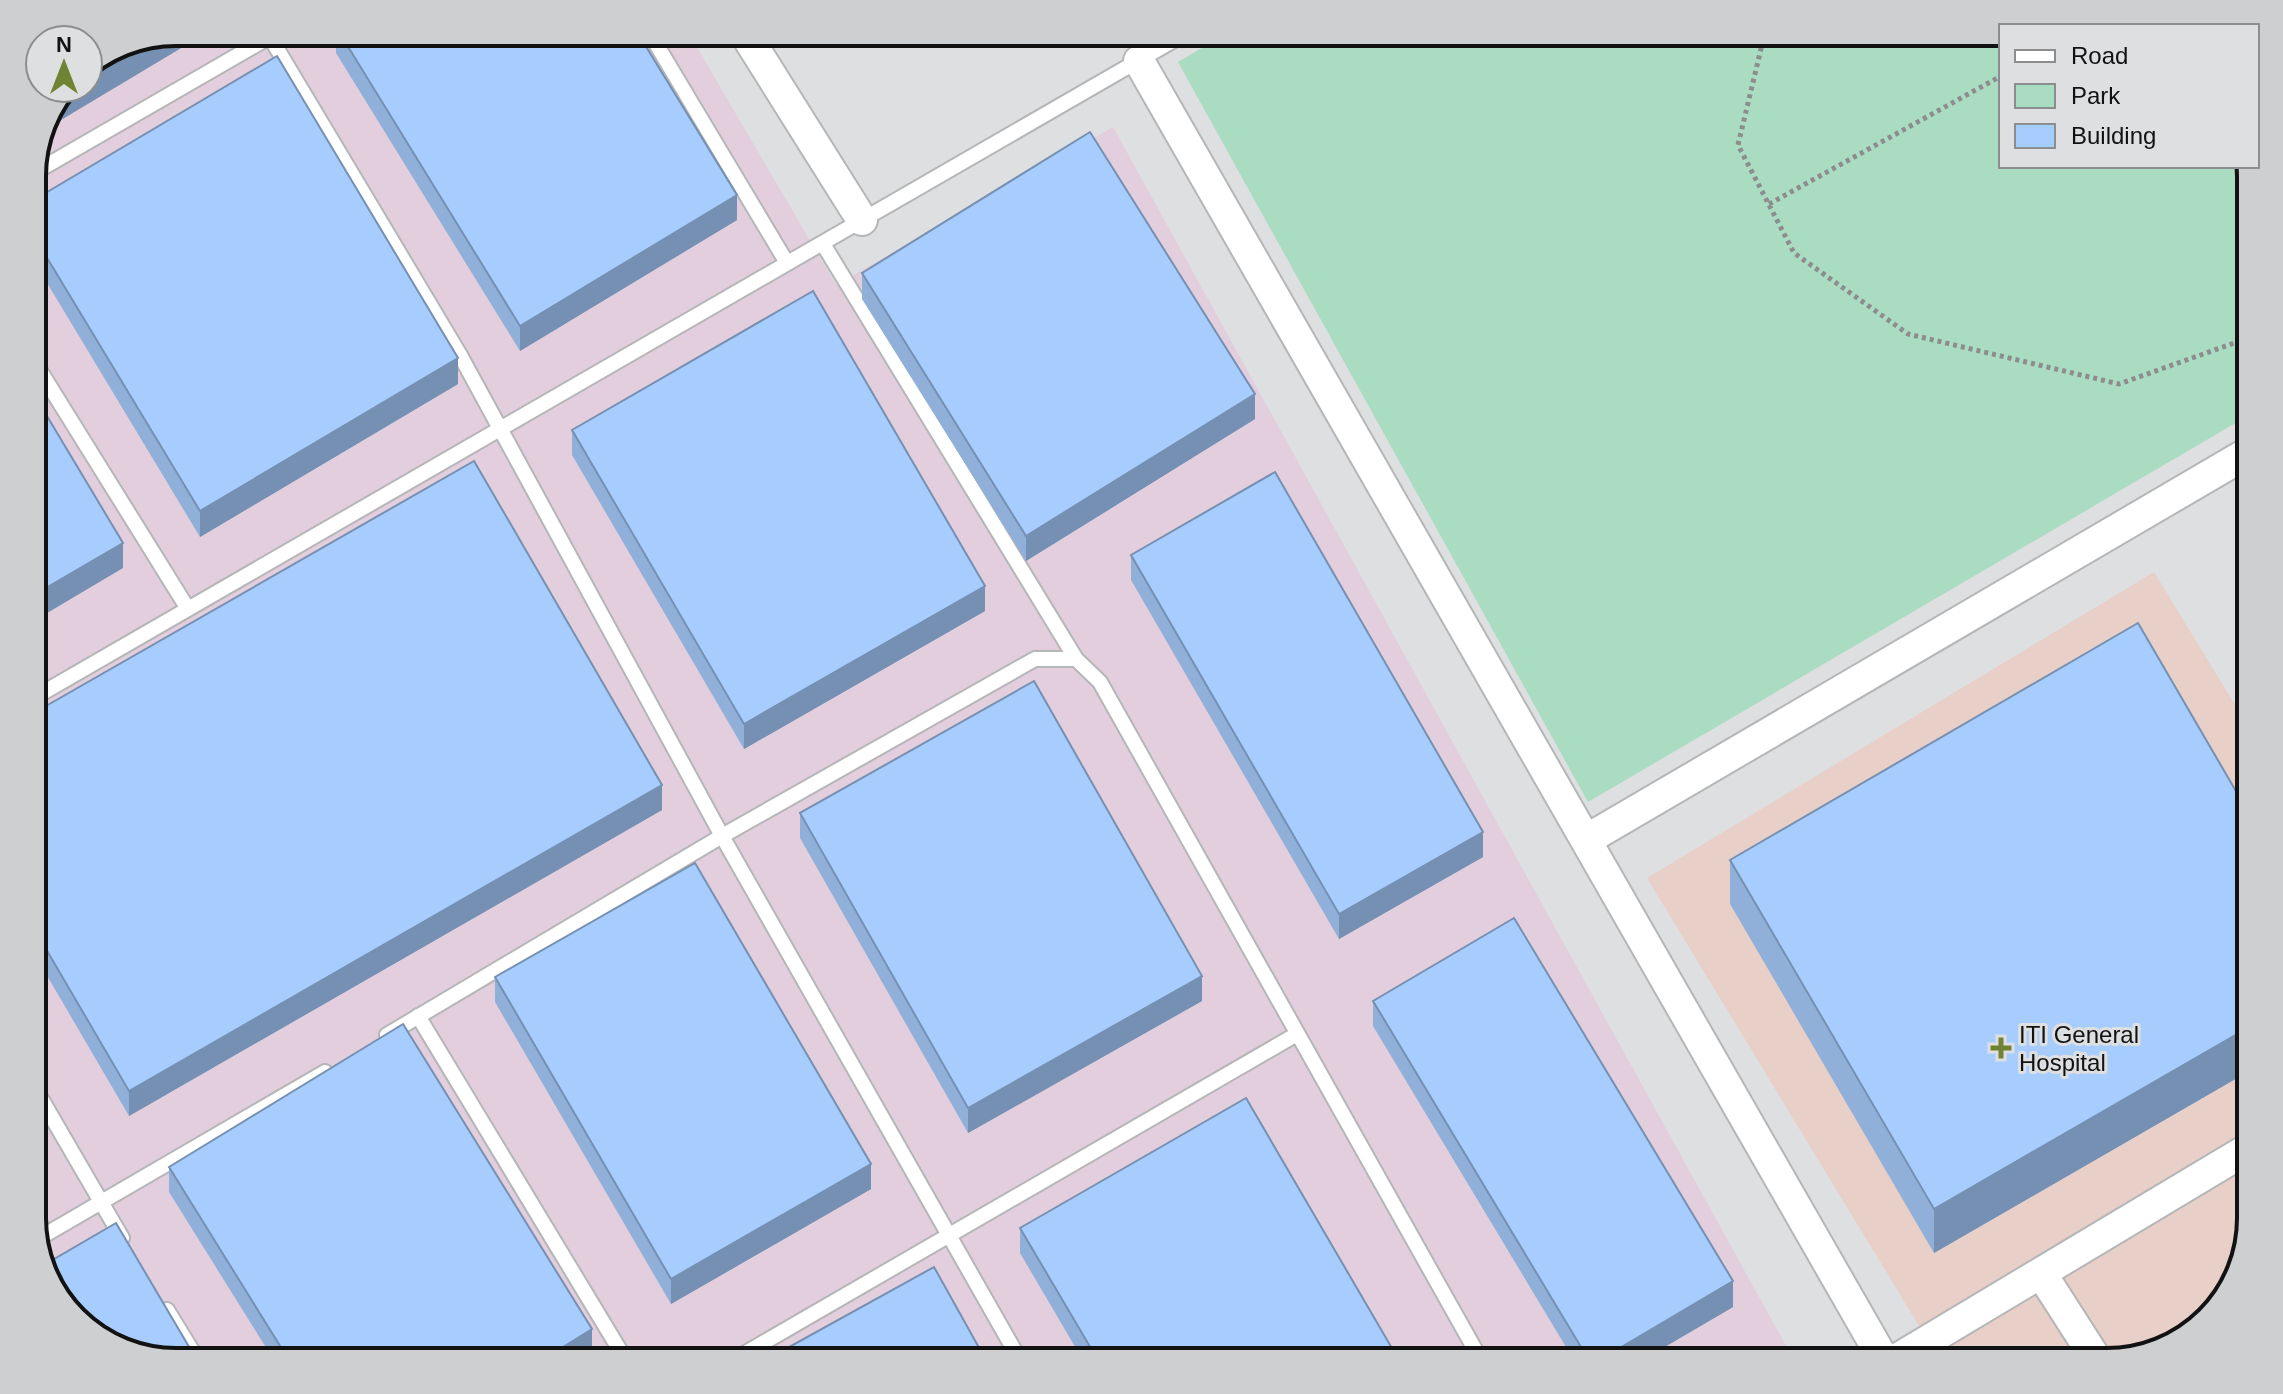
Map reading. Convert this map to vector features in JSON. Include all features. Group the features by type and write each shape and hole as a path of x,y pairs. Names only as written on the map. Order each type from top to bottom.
{"street":[{"path":"753,46 862,220"},
{"path":"1139,61 1877,1348"},
{"path":"1586,840 2237,459"},
{"path":"1915,1348 2237,1155"},
{"path":"2041,1273 2089,1348"}],"lane":[{"path":"46,166 251,46"},
{"path":"279,46 501,429 722,836 1013,1348"},
{"path":"657,46 787,263"},
{"path":"46,691 1164,46"},
{"path":"823,244 1076,659 1100,682 1474,1348"},
{"path":"46,381 188,609"},
{"path":"379,1040 722,836 1035,659 1076,659"},
{"path":"418,1016 619,1348"},
{"path":"754,1348 1297,1034"},
{"path":"47,1234 102,1205 339,1063"},
{"path":"46,1107 134,1257"},
{"path":"158,1296 190,1348"}],"path":[{"path":"1762,46 1738,145 1794,253 1908,334 2119,384 2237,342"},
{"path":"1769,204 1999,77"}],"shaded area":[{"path":"176,46 696,46 836,285 1113,127 1787,1348 176,1348 143,1344 111,1331 84,1310 68,1290 53,1260 46,1226 46,168 56,126 68,104 104,104 104,78 151,49"},
{"name":"ITI General Hospital","path":"2154,572 2237,708 2237,1218 2233,1251 2220,1283 2210,1297 2172,1331 2124,1347 1932,1348 1647,878"}],"green space":[{"path":"1205,46 1999,46 1999,168 2237,168 2237,422 1588,802 1178,62"}],"building":[{"path":"348,46 646,46 737,195 520,326"},
{"path":"277,56 458,358 200,511 46,256 46,193"},
{"path":"1090,132 1255,394 1026,536 862,273"},
{"path":"813,291 985,586 744,724 572,430"},
{"path":"46,414 123,543 46,588"},
{"path":"474,461 662,785 129,1091 46,949 46,706"},
{"path":"1275,472 1483,832 1339,914 1131,555"},
{"path":"2138,623 2237,793 2237,1034 1934,1209 1730,860"},
{"path":"1034,681 1202,976 968,1108 800,813"},
{"path":"695,863 871,1164 671,1279 495,977"},
{"path":"1514,918 1733,1281 1620,1348 1582,1348 1373,1001"},
{"path":"403,1024 592,1329 561,1348 281,1348 169,1167"},
{"path":"1246,1098 1392,1348 1091,1348 1020,1228"},
{"path":"116,1223 190,1348 143,1344 111,1331 84,1310 68,1290 53,1260"},
{"path":"934,1267 979,1348 787,1348"}],"place":[{"name":"ITI General Hospital","path":"2001,1048"}]}
